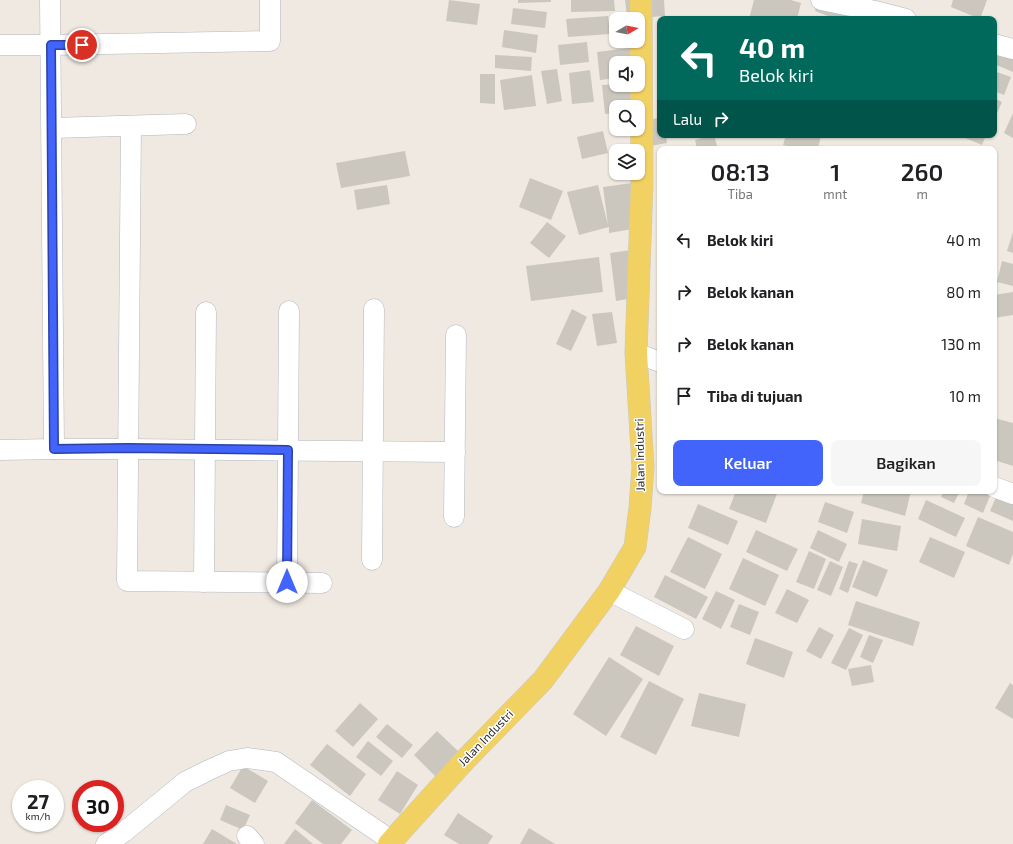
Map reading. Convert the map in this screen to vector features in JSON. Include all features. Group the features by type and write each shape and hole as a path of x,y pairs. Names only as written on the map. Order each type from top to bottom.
{"main road":[{"name":"Jalan Industri","path":"391,843 465,760 543,680 609,591 635,547 643,467 636,353 642,184 641,0"}],"street":[{"path":"50,0 54,449"},
{"path":"0,45 270,40 270,0"},
{"path":"821,0 894,16"},
{"path":"997,45 1013,49"},
{"path":"52,128 186,124"},
{"path":"131,126 127,581 322,583"},
{"path":"372,560 374,309"},
{"path":"287,582 289,311"},
{"path":"204,582 206,312"},
{"path":"454,517 456,335"},
{"path":"636,353 657,361"},
{"path":"0,450 128,448 455,452"},
{"path":"997,488 1013,494"},
{"path":"609,591 684,630"},
{"path":"106,844 124,832 185,782 229,761 247,758 276,762 391,843"}],"building":[{"path":"449,0 480,4 477,25 446,21"},
{"path":"518,0 551,0 551,2 518,3"},
{"path":"571,0 614,0 615,11 571,12"},
{"path":"625,0 645,0 647,13 626,12"},
{"path":"650,0 664,0 665,16 651,17"},
{"path":"754,0 791,0 801,3 798,16 750,16"},
{"path":"819,0 856,0 850,16 828,16 815,11"},
{"path":"953,0 987,0 981,16 973,16 951,7"},
{"path":"513,8 547,12 545,28 511,24"},
{"path":"608,16 609,34 568,37 566,19"},
{"path":"504,30 538,35 536,53 502,47"},
{"path":"997,34 1013,40 1013,72 997,65"},
{"path":"587,42 589,62 560,65 558,45"},
{"path":"630,48 631,56 609,56 609,79 600,80 597,52"},
{"path":"495,55 532,57 531,71 495,68"},
{"path":"557,69 562,101 547,104 541,71"},
{"path":"590,70 594,102 572,104 569,73"},
{"path":"997,72 1011,77 1004,95 997,92"},
{"path":"480,74 495,74 495,104 480,103"},
{"path":"532,75 536,106 504,110 500,80"},
{"path":"609,84 609,92 638,92 638,100 609,100 609,114 605,114 602,85"},
{"path":"997,100 1002,102 997,113"},
{"path":"1013,113 1013,138 1004,133"},
{"path":"657,118 657,138 666,138 667,143 645,147 645,144 639,144 639,136 645,136 645,120"},
{"path":"603,131 608,153 582,159 577,137"},
{"path":"703,138 715,138 717,146 696,146 695,140"},
{"path":"785,138 820,138 819,146 783,145"},
{"path":"965,138 985,138 982,145"},
{"path":"405,151 410,176 341,188 336,163"},
{"path":"530,178 563,191 551,220 519,207"},
{"path":"639,182 645,227 609,233 609,227 579,235 567,192 598,185 608,225 603,187"},
{"path":"387,185 390,204 357,210 354,190"},
{"path":"547,222 566,236 549,258 530,243"},
{"path":"1013,232 1013,253 1007,251"},
{"path":"638,249 645,296 616,301 610,253"},
{"path":"599,257 603,292 531,301 526,266"},
{"path":"1002,261 1013,264 1013,286 997,282"},
{"path":"1013,292 1013,315 997,318 997,295"},
{"path":"572,309 587,317 571,351 556,344"},
{"path":"612,312 617,343 597,346 592,314"},
{"path":"997,419 1013,423 1013,466 997,461"},
{"path":"735,494 777,494 766,523 729,509"},
{"path":"863,494 910,494 905,516 861,503"},
{"path":"942,494 958,494 954,503 941,497"},
{"path":"968,494 991,494 983,513 964,504"},
{"path":"997,495 1013,502 1013,521 990,511"},
{"path":"926,500 965,518 956,537 918,519"},
{"path":"825,502 854,512 847,533 818,522"},
{"path":"698,504 738,521 728,545 688,528"},
{"path":"978,517 1013,532 1013,554 1009,565 966,546"},
{"path":"862,519 901,526 897,551 858,544"},
{"path":"756,530 798,549 787,571 746,552"},
{"path":"818,530 847,544 839,562 810,548"},
{"path":"688,537 722,554 705,589 670,572"},
{"path":"930,537 965,552 954,578 919,562"},
{"path":"809,551 826,559 814,589 796,582"},
{"path":"743,558 779,575 765,606 729,589"},
{"path":"863,560 888,570 877,597 852,587"},
{"path":"830,561 843,567 831,596 817,590"},
{"path":"849,561 858,564 848,593 839,589"},
{"path":"665,575 708,597 696,619 654,597"},
{"path":"787,589 809,600 797,623 775,613"},
{"path":"716,591 735,600 721,629 702,619"},
{"path":"856,601 920,622 913,646 848,625"},
{"path":"739,604 759,612 750,635 730,627"},
{"path":"636,626 674,646 659,676 620,655"},
{"path":"819,627 834,635 821,659 806,651"},
{"path":"849,628 863,635 846,670 831,663"},
{"path":"869,635 883,640 873,663 860,657"},
{"path":"755,638 793,652 784,678 746,664"},
{"path":"609,657 643,679 606,736 573,714"},
{"path":"871,665 874,682 852,686 848,669"},
{"path":"649,681 684,699 656,755 620,737"},
{"path":"1010,683 1013,685 1013,719 995,708"},
{"path":"699,693 746,704 739,737 691,726"},
{"path":"360,703 378,719 353,747 335,731"},
{"path":"387,724 413,745 402,758 376,737"},
{"path":"437,731 460,753 436,777 414,755"},
{"path":"368,741 393,761 381,776 356,757"},
{"path":"327,744 366,774 350,796 310,765"},
{"path":"243,766 268,781 255,803 230,788"},
{"path":"397,771 418,785 400,814 378,800"},
{"path":"312,800 352,830 341,844 323,844 295,823"},
{"path":"226,805 250,815 243,830 220,820"},
{"path":"458,813 493,836 488,844 459,844 444,835"},
{"path":"529,828 555,844 520,844"},
{"path":"212,829 237,844 203,844"},
{"path":"295,829 313,844 284,844"}],"route":[{"path":"82,45 51,45 54,449 128,448 288,450 287,582"}]}
